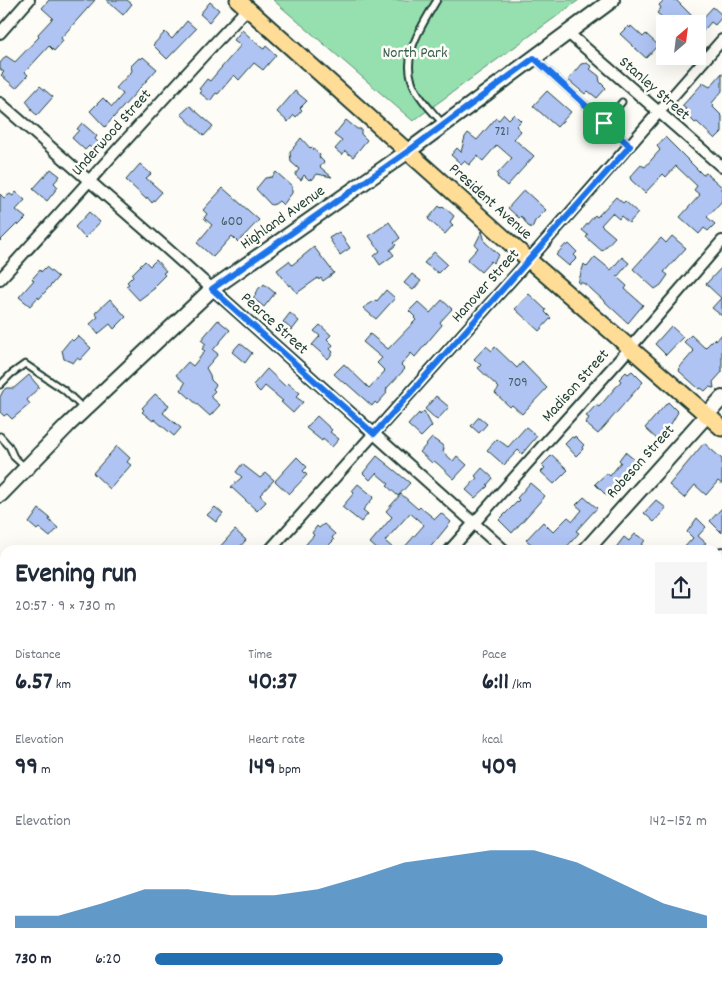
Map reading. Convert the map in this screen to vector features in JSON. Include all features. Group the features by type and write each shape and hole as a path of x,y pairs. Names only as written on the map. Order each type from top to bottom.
{"main road":[{"name":"President Avenue","path":"243,4 629,349 722,428"}],"street":[{"path":"0,33 29,0"},
{"name":"Highland Avenue","path":"2,487 26,468 84,409 212,289 407,152 612,0"},
{"name":"Underwood Street","path":"0,279 191,67 243,4"},
{"name":"Stanley Street","path":"567,32 722,167"},
{"name":"Hanover Street","path":"274,545 722,40"},
{"name":"Pearce Street","path":"0,103 498,545"},
{"name":"Madison Street","path":"454,545 629,349 722,240"},
{"name":"Robeson Street","path":"590,545 722,398"}],"lane":[{"path":"437,0 418,34 408,67 417,92 444,125"},
{"path":"534,58 630,146"},
{"path":"604,123 622,102"},
{"path":"0,385 25,364 64,390 84,409"},
{"path":"0,436 9,446 14,457 26,468"}],"green space":[{"name":"North Park","path":"273,0 579,0 413,121"}],"building":[{"path":"49,0 95,0 61,38 63,41 54,51 49,46 25,72 28,75 16,88 1,75 4,72 0,69 0,63 6,56 15,62 39,37 38,34 53,18 42,8"},
{"path":"106,0 127,0 132,4 123,15"},
{"path":"664,0 676,0 691,15 660,15 657,13 661,8 659,5"},
{"path":"210,2 219,10 209,22 200,14"},
{"path":"713,7 722,17 715,25 711,22 706,28 706,15"},
{"path":"187,21 196,29 167,59 153,45 165,32 172,39"},
{"path":"628,26 630,28 631,26 643,37 646,34 656,43 656,47 646,58 620,34"},
{"path":"242,30 262,48 264,49 266,46 276,55 263,70 254,63 239,80 234,75 210,101 200,93 202,91 199,89 207,79 210,81 241,45 234,40"},
{"path":"143,57 157,69 105,127 90,111 103,98 112,107 123,94 116,88 132,71 131,66 139,58"},
{"path":"587,63 592,67 590,69 599,76 600,82 606,88 597,98 588,91 585,94 568,80 581,64"},
{"path":"722,73 722,91 712,103 713,107 722,116 722,132 715,139 688,116 684,110 686,109 682,106 703,83 710,87"},
{"path":"40,86 53,97 37,115 31,110 26,101"},
{"path":"295,91 307,101 300,108 302,110 296,117 294,115 288,122 277,112"},
{"path":"547,91 571,112 557,127 533,106"},
{"path":"190,106 213,126 204,136 181,114"},
{"path":"504,114 509,119 514,114 521,121 516,126 521,131 514,139 534,156 507,186 497,177 497,174 512,158 497,145 483,161 477,156 469,165 464,161 461,164 451,155 457,148 461,152 468,133 477,140 496,118 499,120"},
{"path":"346,120 357,129 361,129 361,134 367,140 353,157 345,151 342,155 335,149 342,141 334,135"},
{"path":"82,123 97,136 95,139 98,142 92,149 89,146 85,150 72,138"},
{"path":"665,137 703,175 706,173 722,187 722,201 707,217 715,224 708,231 704,228 699,234 680,217 700,195 694,190 697,186 676,166 666,177 663,174 645,193 631,180 630,177 641,165 645,167 660,150 657,146"},
{"path":"301,138 320,155 319,157 324,162 320,167 332,177 317,174 312,180 311,178 309,180 304,175 301,180 295,175 299,169 291,162 290,152"},
{"path":"140,164 151,174 146,178 162,192 152,203 126,180"},
{"path":"51,169 60,176 54,183 58,187 47,201 33,189"},
{"path":"276,172 292,186 292,193 283,205 279,201 271,205 256,189 265,178 272,177"},
{"path":"223,188 259,220 238,242 232,236 213,257 197,243 212,225 204,218 207,214 203,210"},
{"path":"524,190 546,210 535,221 532,228 528,226 521,216 519,218 508,208"},
{"path":"16,192 25,200 16,210 26,218 0,241 0,194 4,198 10,194 13,196"},
{"path":"616,197 623,203 625,201 638,213 629,223 621,216 619,219 612,213 601,225 615,237 602,251 586,237 588,235 582,230 595,215 597,217"},
{"path":"439,206 441,208 443,206 454,216 450,222 453,225 445,234 428,219"},
{"path":"89,212 100,222 85,238 75,227"},
{"path":"389,222 400,238 390,250 394,255 380,265 374,256 380,251 369,236"},
{"path":"482,231 485,242 499,255 493,263 491,261 481,272 467,260 478,248 475,245"},
{"path":"339,232 350,248 340,255 329,238"},
{"path":"672,236 686,248 664,272 668,275 661,285 655,289 633,269 661,238 666,243"},
{"path":"566,244 567,246 569,244 577,252 574,255 577,258 569,266 556,255"},
{"path":"314,247 334,273 323,281 321,278 319,280 318,278 297,293 277,270 289,261 292,265"},
{"path":"434,252 447,264 438,273 424,263"},
{"path":"595,257 611,270 622,257 629,263 617,277 627,286 625,289 643,305 628,323 590,288 583,283 578,283 584,264 587,267"},
{"path":"156,260 166,271 163,273 165,275 154,286 155,288 139,300 126,286 129,284 127,282 145,261 150,266"},
{"path":"46,267 58,277 39,299 38,297 30,306 19,297 40,270 41,272"},
{"path":"722,267 722,316 712,308 721,298 706,284"},
{"path":"412,274 421,281 413,290 404,283"},
{"path":"264,284 275,293 264,307 253,298 255,293"},
{"path":"386,290 395,298 376,319 363,308 377,301"},
{"path":"529,294 546,310 545,312 551,318 539,331 515,309"},
{"path":"110,299 126,317 114,329 110,324 98,334 90,324 98,317 95,313"},
{"path":"442,300 452,309 440,322 442,325 415,357 411,353 401,365 405,369 387,388 387,393 377,404 375,402 372,406 334,374 344,364 369,388 385,371 377,363 382,358 363,342 370,334 388,349 416,320 409,311 418,302 430,313"},
{"path":"290,313 299,321 292,330 283,322"},
{"path":"218,320 230,330 213,350 218,354 206,368 211,380 216,385 213,389 215,391 210,396 220,405 210,416 181,390 185,383 176,375 188,362 193,366 205,351 202,349 206,344 201,340"},
{"path":"320,325 331,335 327,339 333,345 330,349 333,352 328,359 312,345 320,336 314,331"},
{"path":"671,326 683,337 666,355 655,344"},
{"path":"722,334 722,372 713,382 714,388 709,387 705,391 701,388 699,389 679,371 679,368 694,351 684,342 691,335 705,348 714,339 716,341"},
{"path":"78,336 91,348 80,360 77,358 73,363 64,359 62,350 71,339 73,341"},
{"path":"240,343 252,353 245,363 232,352"},
{"path":"486,346 492,351 495,347 517,368 522,362 547,388 522,414 512,405 510,407 495,393 499,388 478,368 481,365 474,359"},
{"path":"267,369 285,386 288,383 300,393 296,397 303,402 293,413 281,402 283,401 265,386 260,392 253,385"},
{"path":"632,371 643,382 598,434 585,423 589,418 586,416 596,405 599,407 621,381 619,379 626,372 628,374"},
{"path":"29,375 39,387 27,400 30,404 12,419 7,414 4,416 0,412 0,397 3,391 6,388 14,388"},
{"path":"155,394 169,405 163,413 181,428 174,436 154,419 153,421 142,412 144,410 142,408"},
{"path":"436,396 449,407 437,420 425,409"},
{"path":"668,402 678,412 671,424 663,431 667,434 660,442 645,428"},
{"path":"424,411 432,426 421,437 408,425 419,413 420,415"},
{"path":"317,416 332,430 330,432 339,439 332,447 306,428"},
{"path":"479,417 487,424 479,433 471,426"},
{"path":"526,427 537,436 522,454 518,450 504,465 487,450 497,439 508,447"},
{"path":"575,436 584,445 583,449 576,456 565,444"},
{"path":"432,438 442,445 444,448 443,452 453,461 457,456 467,465 454,479 438,464 434,461 432,463 420,452"},
{"path":"704,443 722,459 722,484 718,481 706,495 695,485 684,498 669,485"},
{"path":"117,446 130,458 127,462 131,465 110,489 93,473"},
{"path":"625,452 636,461 620,481 623,484 615,492 613,490 607,496 595,484 607,473 610,476 621,462 619,460"},
{"path":"552,455 568,470 554,484 541,472 545,468 542,465"},
{"path":"377,456 410,483 398,496 387,486 389,484 376,473 370,480 363,473"},
{"path":"297,457 307,467 303,471 307,475 289,494 275,481"},
{"path":"242,464 260,478 266,473 274,480 260,495 266,502 257,511 231,487 242,477 236,472"},
{"path":"482,468 493,478 488,486 475,498 466,490 477,478 475,476"},
{"path":"530,483 545,496 512,533 499,520 519,500 517,498"},
{"path":"358,484 374,497 363,510 368,514 361,522 342,507 354,493 352,491"},
{"path":"401,494 418,509 420,507 435,519 441,513 451,522 432,545 406,545 424,525 410,513 385,541 389,545 372,545 370,543 392,517 386,511"},
{"path":"584,497 597,508 576,531 579,533 568,545 532,545 526,540 543,522 553,532 568,517 573,521 582,510 576,505"},
{"path":"656,500 666,508 654,522 644,513"},
{"path":"215,507 223,514 216,522 207,515"},
{"path":"722,508 722,533 710,521"},
{"path":"39,509 58,528 50,537 29,523"},
{"path":"697,518 706,527 698,536 706,543 704,545 687,545 693,538 687,532"},
{"path":"324,524 335,534 332,538 334,540 329,545 305,545 314,535 312,533 317,526 319,528"},
{"path":"235,530 246,540 242,545 222,545"},
{"path":"635,534 645,540 642,545 618,545 624,537 629,541"}],"route":[{"path":"534,58 604,123 630,146 374,434 212,289 407,152 534,58"}]}
